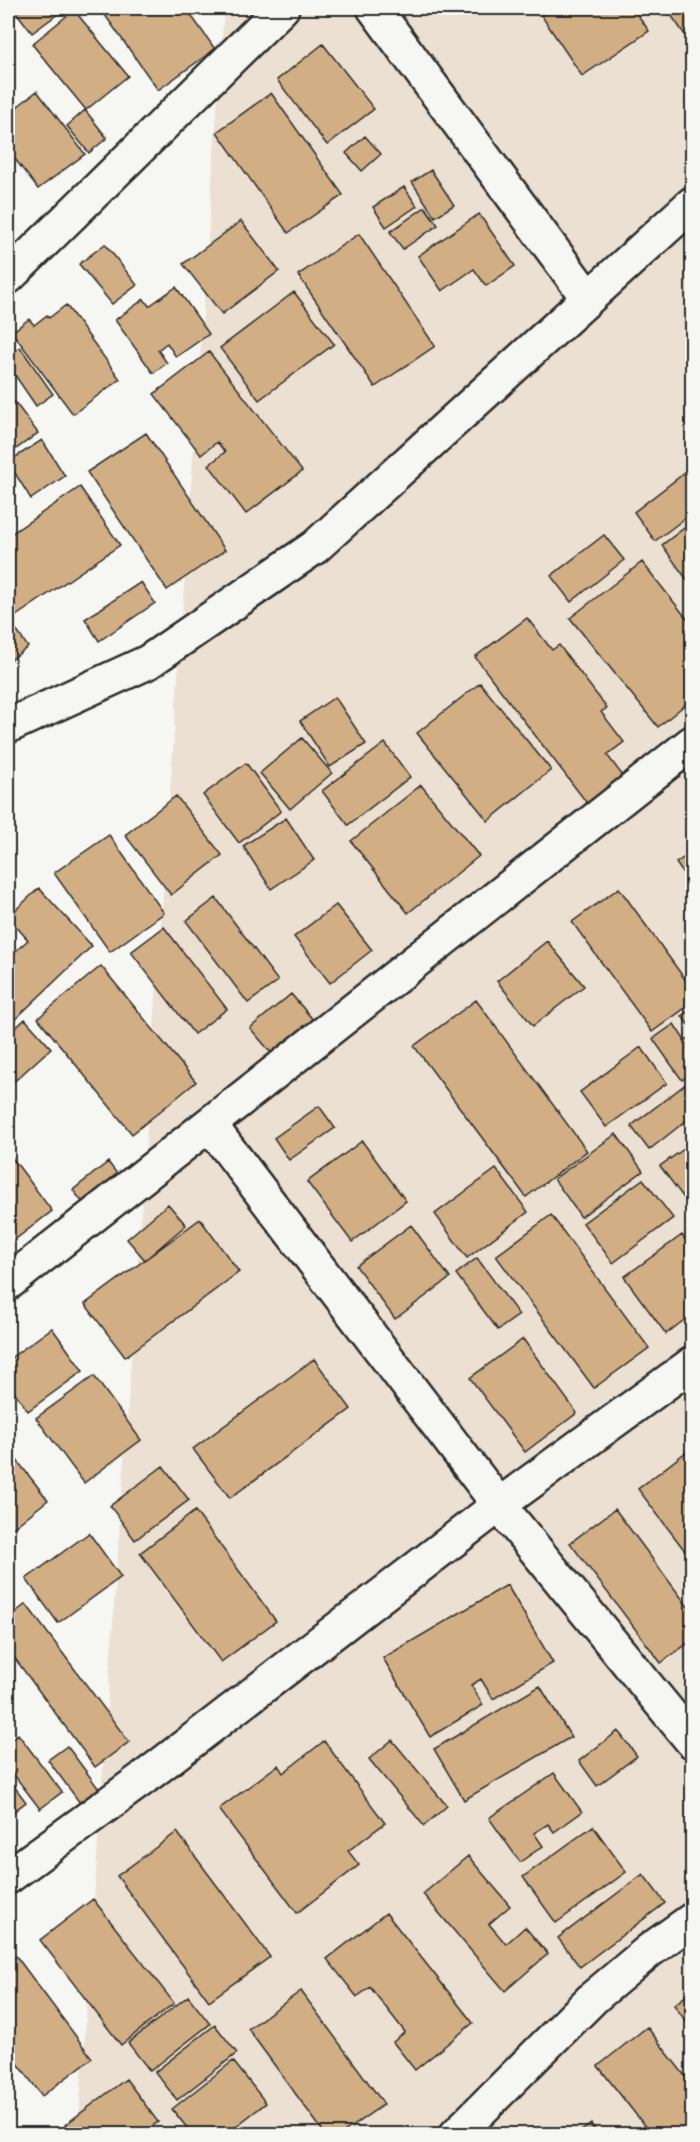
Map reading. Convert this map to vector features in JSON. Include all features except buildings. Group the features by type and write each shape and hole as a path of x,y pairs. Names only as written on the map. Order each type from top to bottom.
{"street":[{"path":"8,277 282,8"},
{"path":"374,8 588,298"},
{"path":"8,726 148,662 315,547 693,204"},
{"path":"8,1283 693,743"},
{"path":"210,1125 499,1505 693,1741"},
{"path":"8,1877 149,1774 499,1505 693,1364"},
{"path":"457,2134 594,1997 650,1950 693,1920"}],"shaded area":[{"path":"224,8 692,8 692,2134 78,2134"}]}
